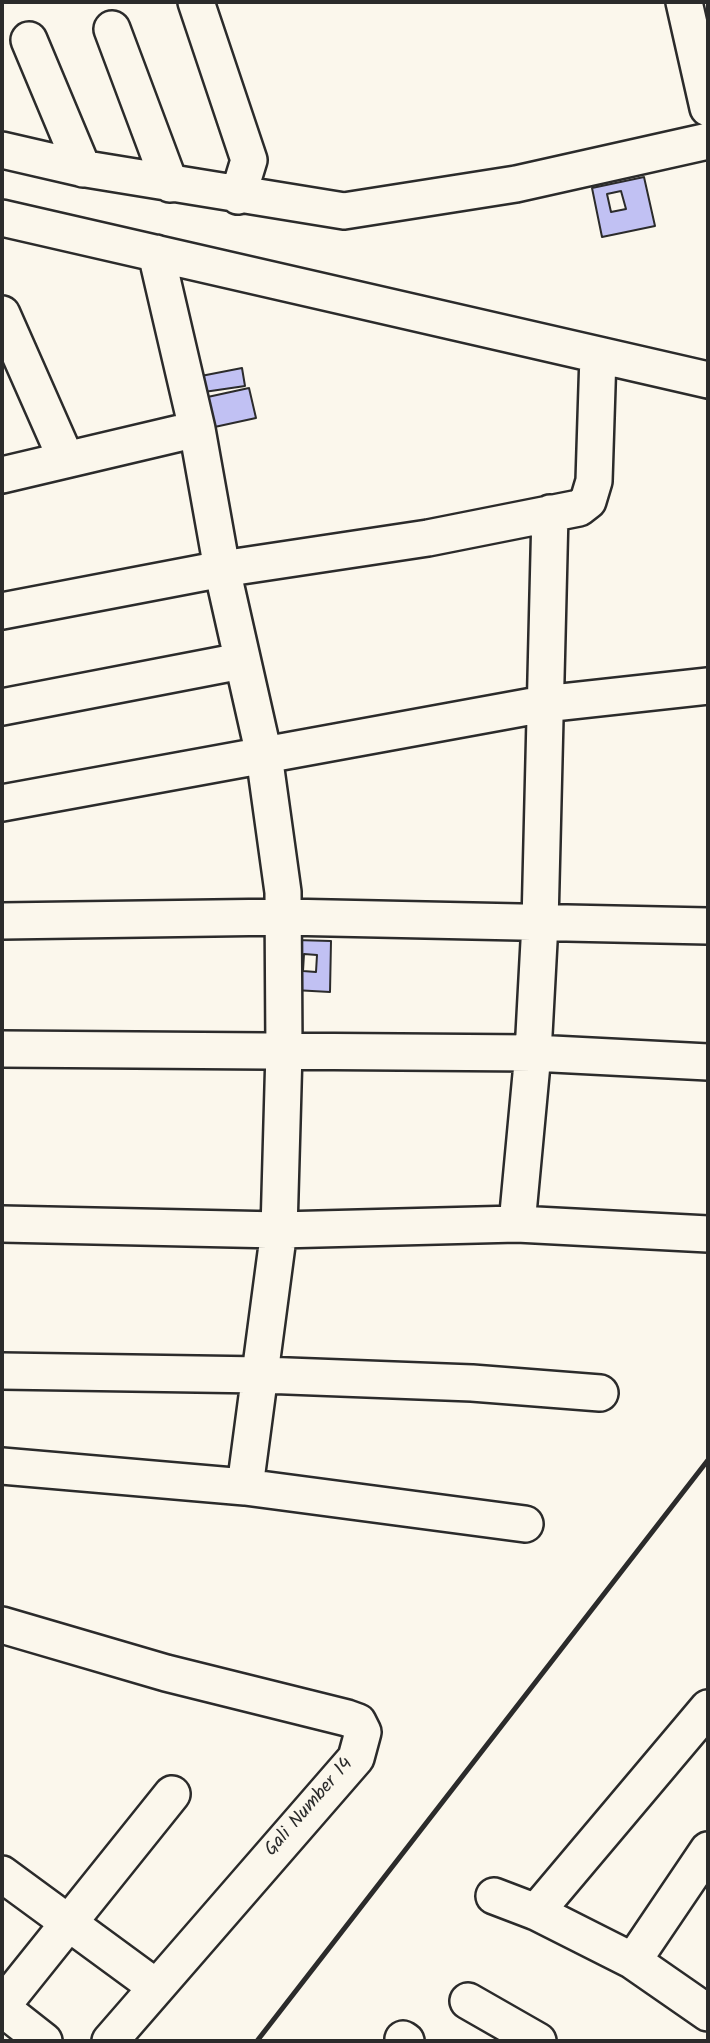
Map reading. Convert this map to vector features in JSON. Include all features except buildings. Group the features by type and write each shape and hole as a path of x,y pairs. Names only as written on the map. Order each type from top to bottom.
{"street":[{"path":"196,2 249,160 238,197"},
{"path":"694,16 708,108"},
{"path":"112,29 170,184"},
{"path":"29,40 83,169"},
{"path":"2,150 83,169 238,197 344,211 505,186 708,141"},
{"path":"2,218 708,380"},
{"path":"156,253 197,429 222,569 264,755 279,858 284,917 284,1051 279,1230 262,1375 245,1487"},
{"path":"5,332 66,459"},
{"path":"2,611 222,569 428,538 579,508 588,502 592,493 598,355"},
{"path":"2,475 197,429"},
{"path":"517,1224 533,1053 540,923 550,513"},
{"path":"2,707 241,661"},
{"path":"2,803 544,704 708,686"},
{"path":"2,921 284,917 708,926"},
{"path":"2,1049 533,1053 708,1062"},
{"path":"2,1224 279,1230 517,1224 708,1234"},
{"path":"2,1371 262,1375 472,1383 600,1392"},
{"path":"2,1466 245,1487 525,1524"},
{"name":"Gali Number 14","path":"2,1625 166,1673 347,1718 358,1722 363,1732 356,1758 110,2041"},
{"path":"536,1912 708,1708"},
{"path":"44,2041 2,2007 172,1794"},
{"path":"633,1961 708,1850"},
{"path":"2,1874 156,1987"},
{"path":"494,1896 536,1912 633,1961 708,2013"},
{"path":"468,2001 538,2041"}],"railway":[{"path":"257,2041 708,1460"}]}
